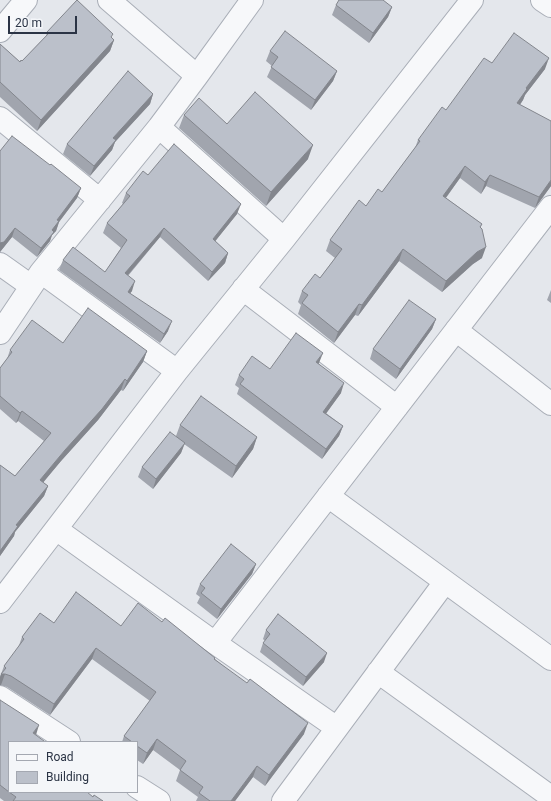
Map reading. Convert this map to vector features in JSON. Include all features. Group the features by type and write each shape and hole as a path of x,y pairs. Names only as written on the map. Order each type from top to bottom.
{"street":[{"path":"0,31 26,0"},
{"path":"109,0 197,76"},
{"path":"0,333 36,279 159,127 252,0"},
{"path":"0,602 177,371 284,239 472,0"},
{"path":"542,0 551,6"},
{"path":"0,118 100,200"},
{"path":"159,127 284,239"},
{"path":"215,643 551,207"},
{"path":"0,264 36,279 177,371"},
{"path":"243,289 398,407"},
{"path":"456,330 551,404"},
{"path":"328,496 551,659"},
{"path":"56,529 337,728"},
{"path":"283,801 445,582"},
{"path":"378,672 551,797"},
{"path":"0,697 67,741"},
{"path":"138,787 159,801"}],"building":[{"path":"77,0 113,34 111,37 114,40 41,120 0,82 0,44 20,62 21,60 22,61 49,33 47,32"},
{"path":"339,0 383,0 392,7 373,33 336,5"},
{"path":"285,31 337,71 315,100 271,67 278,57 270,51"},
{"path":"514,33 549,58 526,88 527,89 517,103 551,121 551,180 539,197 490,175 485,182 465,166 443,196 482,224 480,227 482,229 486,247 477,252 446,281 403,249 362,305 359,304 338,332 302,303 308,295 302,291 315,274 320,278 342,249 330,240 359,200 366,206 378,189 382,192 420,141 418,140 442,107 446,110 484,58 492,63"},
{"path":"128,71 153,94 113,138 116,140 94,166 67,144"},
{"path":"255,92 313,145 271,192 184,115 199,98 227,124"},
{"path":"12,136 81,188 57,220 59,221 52,230 54,232 41,248 15,228 4,242 0,243 0,151"},
{"path":"174,144 241,204 213,239 228,253 212,272 164,228 125,273 135,281 128,292 172,321 164,334 63,260 73,247 105,272 127,240 107,223 130,196 126,193 143,171 148,175"},
{"path":"409,300 436,319 400,369 373,349"},
{"path":"88,308 147,351 127,381 125,379 102,409 40,480 48,486 16,525 18,526 0,551 0,465 15,476 51,433 22,411 20,413 0,396 0,368 12,352 10,350 32,320 63,343"},
{"path":"296,333 323,353 316,362 344,383 323,412 343,426 326,449 240,384 244,379 239,375 252,356 270,369"},
{"path":"201,396 257,437 236,466 180,425"},
{"path":"170,432 185,443 156,479 142,467"},
{"path":"231,544 256,564 221,609 201,593 205,588 200,584"},
{"path":"76,592 121,626 138,603 162,622 165,618 215,658 214,659 247,683 250,679 308,723 269,775 257,766 231,801 210,801 199,793 203,787 180,770 186,761 157,739 147,753 138,747 138,741 131,741 124,736 156,692 96,648 54,704 11,676 1,674 6,668 4,666 24,639 22,637 40,613 54,623"},
{"path":"278,614 327,653 306,677 263,643 270,634 266,630"},
{"path":"0,700 39,725 33,733 44,741 8,741 8,791 0,785"},
{"path":"10,793 88,793 93,797 94,795 103,801 13,801 16,797"}]}
